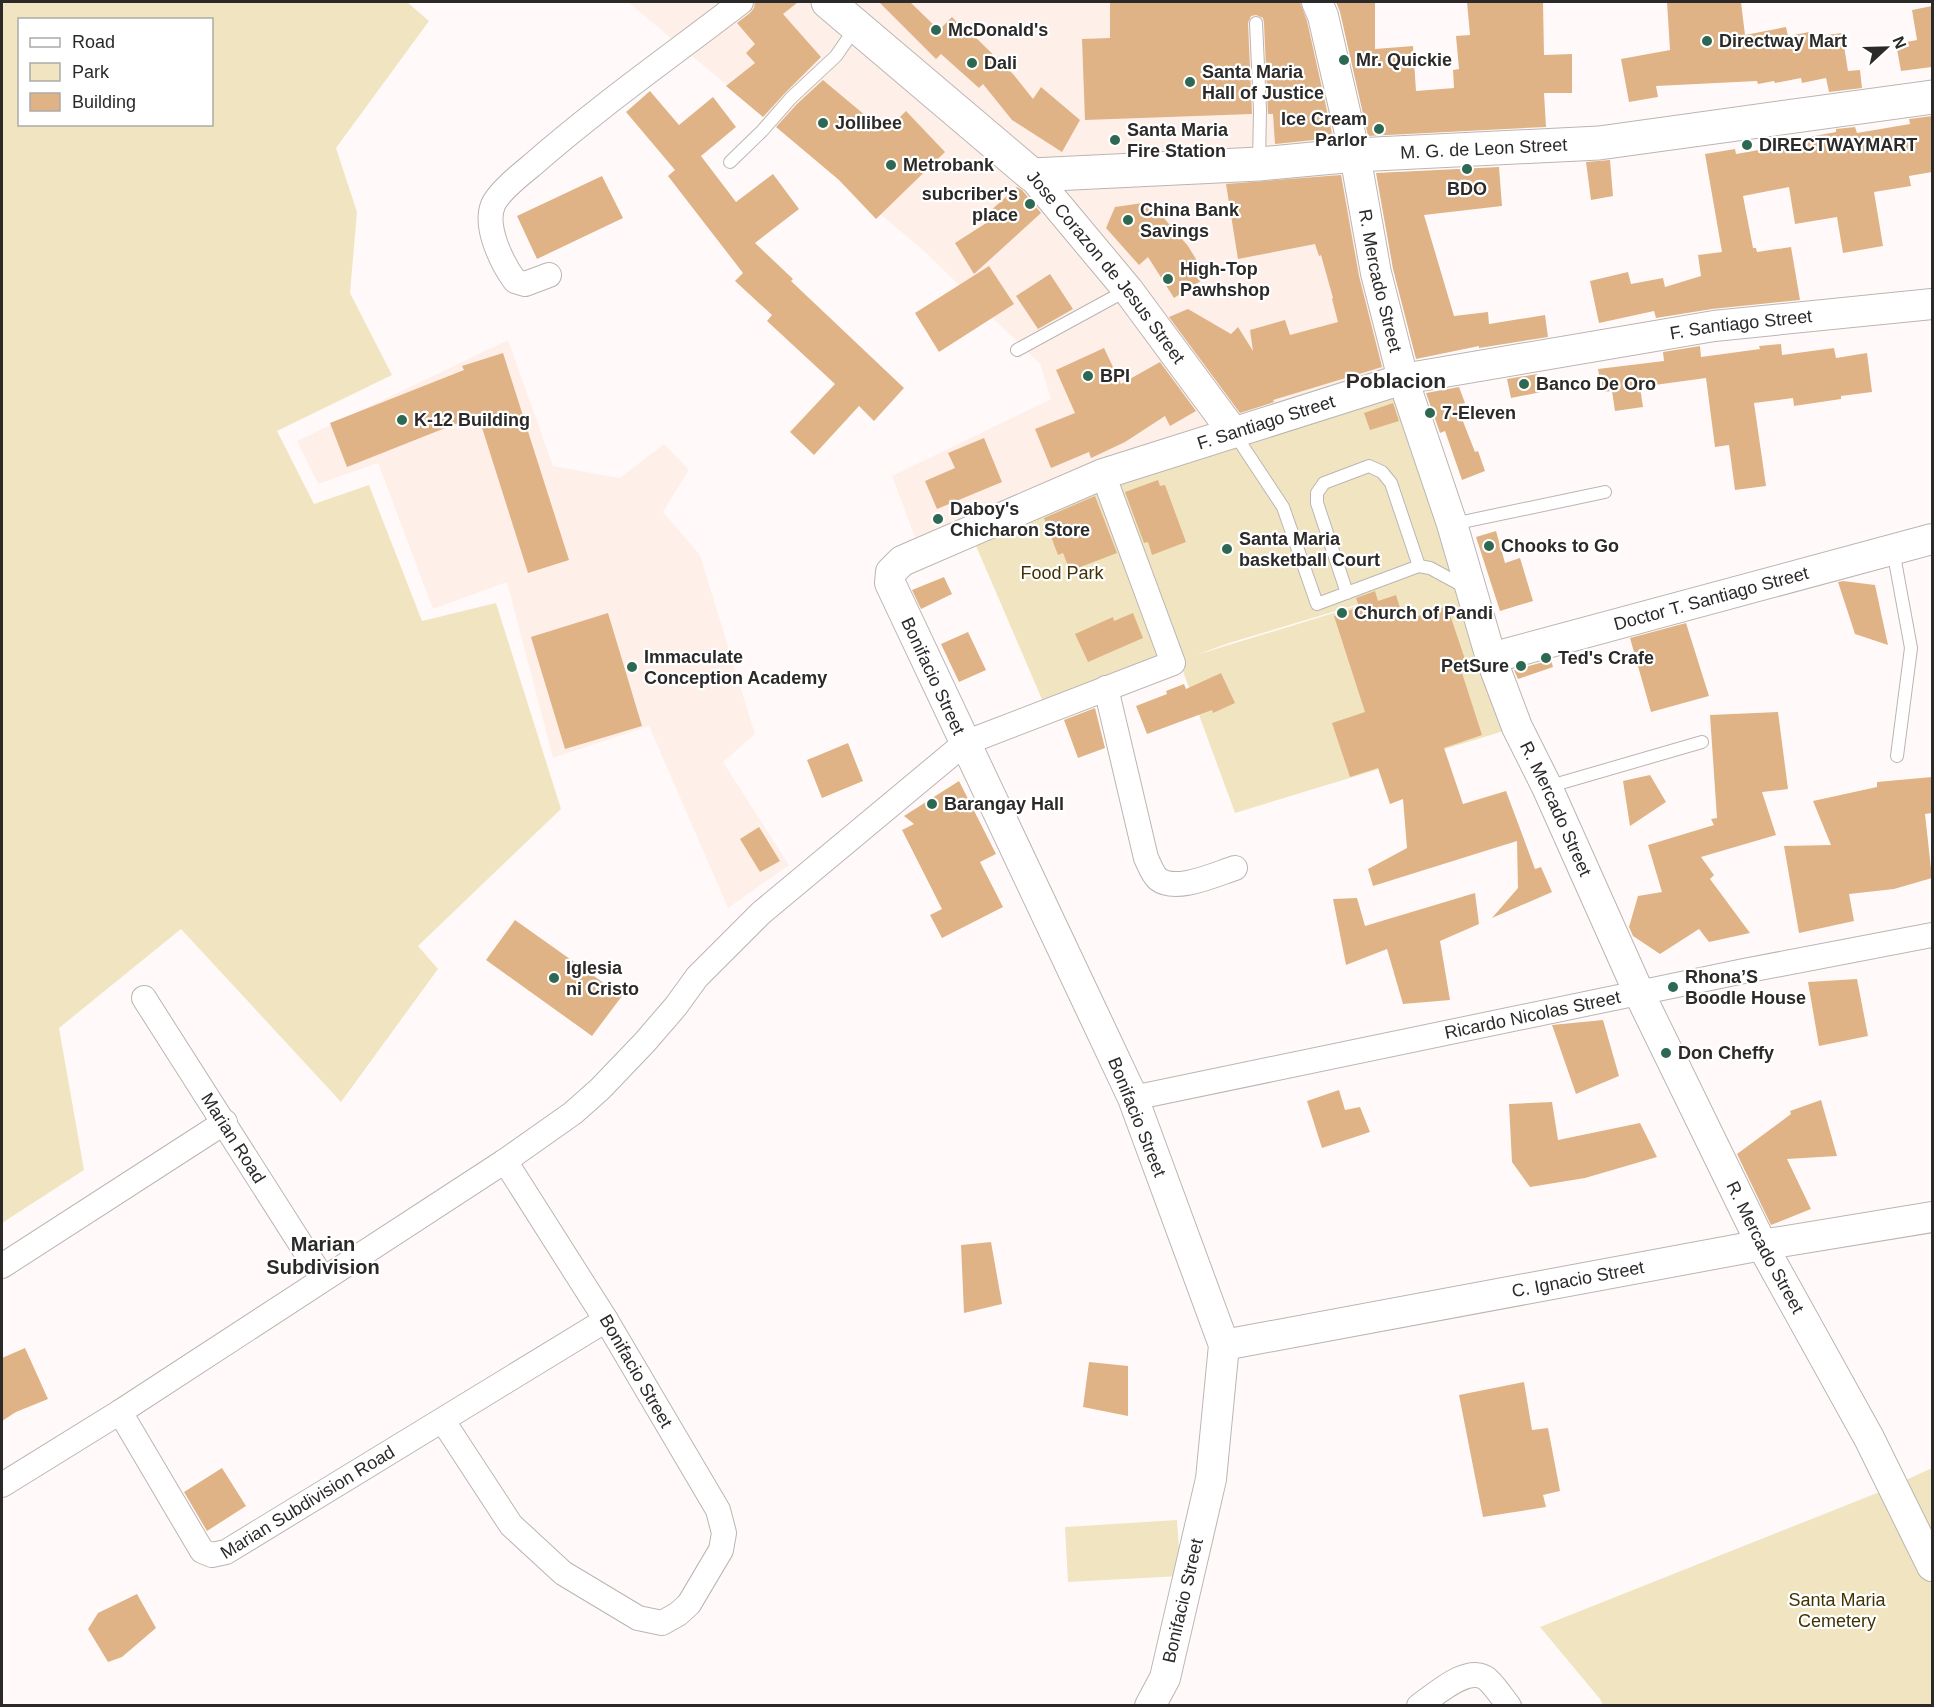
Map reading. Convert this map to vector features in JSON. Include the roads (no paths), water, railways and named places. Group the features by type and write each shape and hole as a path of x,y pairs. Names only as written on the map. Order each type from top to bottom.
{"main road":[{"name":"Jose Corazon de Jesus Street","path":"828,2 1032,175"},
{"name":"M. G. de Leon Street","path":"1032,175 1259,164 1355,155 1599,142 1932,97"}],"street":[{"path":"549,275 525,284 515,281 507,270 490,229 493,205 510,185 553,147 741,2"},
{"name":"R. Mercado Street","path":"1317,2 1323,16 1355,155 1376,273 1403,379 1452,524 1491,658 1518,727 1639,993 1762,1245 1869,1438 1932,1566"},
{"name":"Jose Corazon de Jesus Street","path":"1032,175 1128,290 1233,432"},
{"name":"F. Santiago Street","path":"902,561 1103,474 1403,379 1714,326 1932,304"},
{"path":"2,1485 120,1412 505,1161 573,1113 600,1089 645,1042 676,1006 697,976 761,913 965,743 1173,663 1103,474"},
{"name":"Doctor T. Santiago Street","path":"1491,658 1932,539"},
{"name":"Bonifacio Street","path":"902,561 891,572 890,583 1133,1098 1224,1345 1211,1479 1165,1678 1150,1706"},
{"path":"1106,688 1146,858 1158,879 1173,884 1189,883 1235,868"},
{"name":"Ricardo Nicolas Street","path":"1133,1098 1932,935"},
{"name":"Marian Road","path":"144,998 323,1279"},
{"path":"2,1266 225,1122"},
{"name":"Bonifacio Street","path":"442,1421 511,1525 563,1573 638,1618 662,1623 678,1614 689,1604 722,1550 724,1533 718,1510 606,1320 505,1161"},
{"name":"C. Ignacio Street","path":"1224,1345 1762,1245 1932,1217"},
{"name":"Marian Subdivision Road","path":"120,1412 202,1551 212,1555 226,1552 606,1320"},
{"path":"1419,1706 1459,1678 1474,1674 1486,1678 1509,1706"}],"lane":[{"path":"1256,23 1260,110 1259,164"},
{"path":"730,162 791,98 836,56 857,26"},
{"path":"1017,350 1128,290"},
{"path":"1233,432 1283,507 1317,604 1419,566 1430,568 1472,591"},
{"path":"1347,593 1317,503 1317,493 1324,483 1369,466 1382,472 1391,483 1419,566"},
{"path":"1452,524 1605,492"},
{"path":"1893,549 1911,648 1897,756"},
{"path":"1547,787 1702,742"}],"place":[{"name":"McDonald's","path":"936,30"},
{"name":"Directway Mart","path":"1707,41"},
{"name":"Mr. Quickie","path":"1344,60"},
{"name":"Dali","path":"972,63"},
{"name":"Santa Maria Hall of Justice","path":"1190,82"},
{"name":"Jollibee","path":"823,123"},
{"name":"Ice Cream Parlor","path":"1379,129"},
{"name":"Santa Maria Fire Station","path":"1115,140"},
{"name":"DIRECTWAYMART","path":"1747,145"},
{"name":"Metrobank","path":"891,165"},
{"name":"BDO","path":"1467,169"},
{"name":"subcriber's place","path":"1030,204"},
{"name":"China Bank Savings","path":"1128,220"},
{"name":"High-Top Pawhshop","path":"1168,279"},
{"name":"BPI","path":"1088,376"},
{"name":"Banco De Oro","path":"1524,384"},
{"name":"7-Eleven","path":"1430,413"},
{"name":"K-12 Building","path":"402,420"},
{"name":"Daboy's Chicharon Store","path":"938,519"},
{"name":"Chooks to Go","path":"1489,546"},
{"name":"Santa Maria basketball Court","path":"1227,549"},
{"name":"Church of Pandi","path":"1342,613"},
{"name":"Ted's Crafe","path":"1546,658"},
{"name":"PetSure","path":"1521,666"},
{"name":"Immaculate Conception Academy","path":"632,667"},
{"name":"Barangay Hall","path":"932,804"},
{"name":"Iglesia ni Cristo","path":"554,978"},
{"name":"Rhona’S Boodle House","path":"1673,987"},
{"name":"Don Cheffy","path":"1666,1053"}],"district":[{"name":"Poblacion","path":"1396,380"},
{"name":"Marian Subdivision","path":"323,1256"}],"park label":[{"name":"Food Park","path":"1062,573"},
{"name":"Santa Maria Cemetery","path":"1837,1610"}]}
